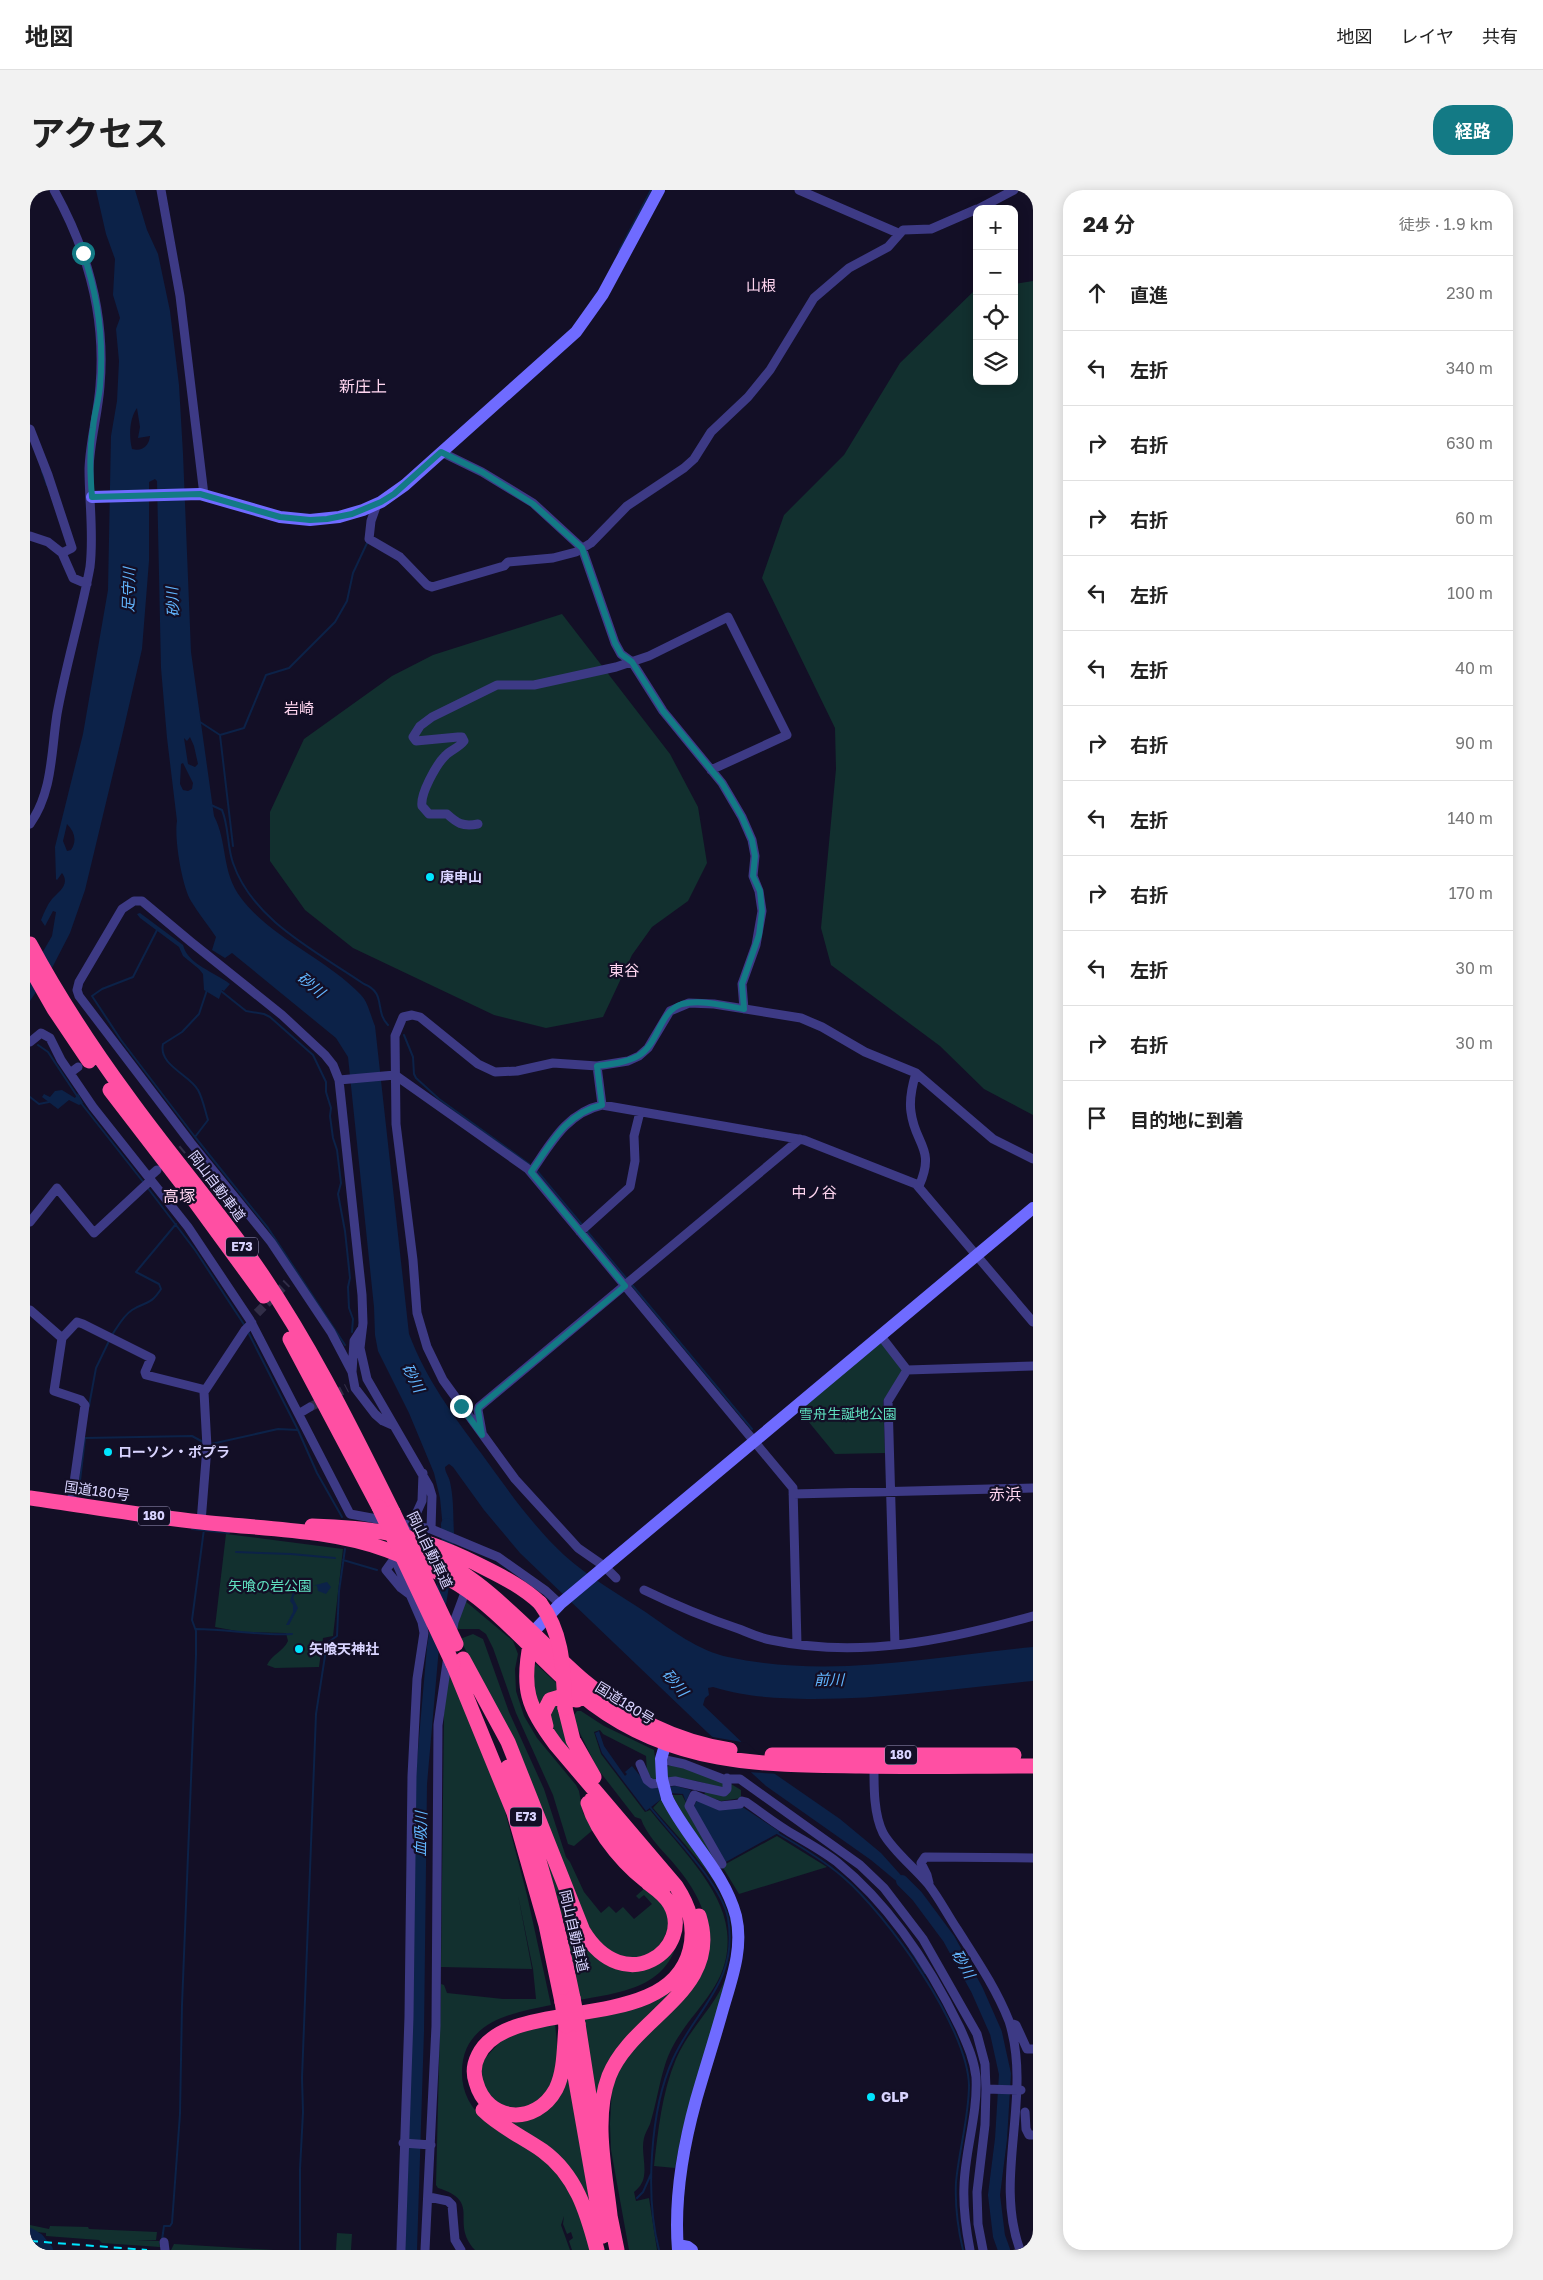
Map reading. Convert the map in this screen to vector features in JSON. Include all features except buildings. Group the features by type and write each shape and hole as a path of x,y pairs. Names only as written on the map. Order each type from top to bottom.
{"highway":[{"name":"岡山自動車道","path":"30,944 58,1005"},
{"name":"岡山自動車道","path":"30,967 200,1190 279,1300 330,1387 458,1662 514,1813 567,2000 617,2250"},
{"name":"国道180号","path":"30,1498 201,1522 278,1529 357,1541 391,1557 434,1546 499,1600 529,1640 592,1703 645,1736 698,1743 720,1749 770,1755 874,1761 1033,1766"},
{"name":"岡山自動車道","path":"386,1510 456,1644 458,1662"},
{"path":"278,1529 313,1526 372,1529 398,1533 434,1546 462,1569 505,1578 540,1604 556,1628 561,1648 565,1708 577,1749 598,1788"},
{"name":"国道180号","path":"529,1640 599,1693 667,1738 719,1759 788,1766 1033,1755"},
{"path":"458,1662 508,1742 579,1922 593,1945 603,1955 616,1962 630,1965 644,1963 657,1957 666,1947 672,1936 678,1917 676,1888 669,1872 578,1780 543,1738 525,1707 520,1677 529,1640"},
{"path":"529,1640 526,1676 528,1695 540,1722 556,1745 598,1788 657,1862 686,1903 693,1928 689,1954 677,1974 658,1992 632,2002 520,2025 495,2036 484,2046 474,2067 476,2082 486,2101 497,2110 519,2115 531,2112 543,2104 553,2093 559,2081 572,2025"},
{"path":"556,1745 544,1723 543,1714 550,1700 560,1697 578,1701 608,1719 645,1736"},
{"path":"578,1780 598,1827 638,1875 667,1900 678,1917"},
{"path":"578,1780 604,1827 645,1875 676,1888 693,1900 700,1919 703,1936 702,1953 697,1969 689,1983 678,1997 630,2042 619,2057 606,2084 602,2130 610,2215"},
{"path":"597,2250 581,2199 566,2173 543,2151 490,2116 474,2099 467,2083 468,2058 481,2037 511,2019 621,1997 654,1984 672,1969 679,1957 685,1936 669,1888 657,1862"},
{"path":"648,1883 676,1888"},
{"name":"岡山自動車道","path":"572,2025 606,2250"}],"street":[{"path":"30,824 42,802 50,773 57,714 87,584 92,548 95,497 90,469 91,442 100,389 102,358 97,299 92,280 74,227 54,190"},
{"path":"160,190 183,314 202,495"},
{"path":"95,497 202,495 280,517 310,520 339,517 377,504 394,494 576,332 603,294 659,190"},
{"path":"799,190 898,233"},
{"path":"985,205 1014,190"},
{"path":"377,504 371,521 369,539 400,557 432,588 504,566 508,562 553,558 576,552 591,543 627,506 644,496 694,459 711,432 748,396 770,370 814,298 849,268 888,247 898,233 912,229 932,229 973,211"},
{"path":"30,429 48,475 72,548 62,553"},
{"path":"441,452 482,472 533,504 582,548 615,643 621,654 632,662 663,711 731,797 752,840 755,856 753,876 761,897 762,911 759,935 742,984 744,1009"},
{"path":"30,536 48,542 62,553 73,578 87,584"},
{"path":"478,824 461,825 453,822 447,814 430,814 422,806 422,794 442,759 464,741 462,737 458,737 416,741 413,737 420,726 432,717 497,685 534,686 632,662 728,617 787,734 711,770"},
{"path":"30,1042 41,1033 50,1038 70,1073 93,1107 148,1182 188,1227 251,1322 300,1413 350,1514 434,1546 432,1496 423,1473 392,1425 363,1369 360,1348 362,1295 341,1080 325,1055 289,1022 142,901 134,901 122,909 79,982 77,990 114,1042 271,1242 290,1280 330,1332 352,1372"},
{"path":"616,1578 578,1548 514,1479 433,1364 417,1313 413,1260 397,1133 393,1075 396,1031 403,1017 412,1015 420,1017 478,1064 495,1072 517,1071 562,1062 597,1066 628,1061 639,1056 652,1042 670,1011 682,1004 714,1004 801,1018 822,1027 865,1052 916,1073 993,1139 1033,1159"},
{"path":"105,1048 114,1042"},
{"path":"597,1066 602,1105"},
{"path":"70,1073 78,1067"},
{"path":"916,1073 912,1087 911,1112 915,1129 926,1152 927,1162 919,1186"},
{"path":"341,1080 393,1075 531,1172 583,1230 625,1286 793,1488 797,1644"},
{"path":"531,1172 567,1122 594,1107 602,1105 800,1139 919,1186 1033,1322"},
{"path":"583,1230 630,1187 635,1161 634,1136 640,1112"},
{"path":"482,1435 479,1407 800,1139"},
{"path":"183,1149 191,1142"},
{"path":"30,1222 57,1188 94,1234 148,1182 157,1170"},
{"path":"529,1640 561,1603 1033,1208"},
{"path":"30,1310 62,1338"},
{"path":"71,1504 85,1405 81,1400 54,1391 62,1338 77,1322 150,1358 150,1363 145,1372 146,1375 198,1387 204,1392"},
{"path":"201,1522 207,1444 204,1392 251,1322"},
{"path":"362,1328 354,1341 350,1386 375,1414 383,1421 392,1425"},
{"path":"880,1335 907,1370"},
{"path":"907,1370 1033,1366"},
{"path":"895,1645 888,1401 907,1370"},
{"path":"300,1413 310,1407"},
{"path":"412,1523 422,1501 423,1473"},
{"path":"793,1494 1033,1488"},
{"path":"391,1557 410,1594 422,1622 424,1633 417,1679 414,1732 409,2017 400,2250"},
{"path":"425,2250 436,2026 438,1724 462,1569 498,1557 546,1590 561,1603"},
{"path":"644,1590 707,1618 770,1640 823,1648 895,1645 951,1638 1033,1616"},
{"path":"667,1738 661,1759 662,1779 667,1798 684,1827 719,1876 730,1896 736,1917 738,1941 734,1973 690,2122 682,2172 678,2247 688,2247 692,2250"},
{"path":"661,1759 740,1780 762,1795 860,1865 884,1888 923,1939 977,2034 984,2058 987,2092 977,2192 978,2224 983,2250"},
{"path":"874,1761 877,1816 883,1833 929,1886 984,1971 1010,2023 1021,2065 1019,2090 1021,2106 1012,2191 1013,2226 1020,2250"},
{"path":"640,1764 647,1780 652,1784 675,1781 720,1806 746,1802 797,1837 808,1842 858,1880 906,1935 954,2014 973,2059 976,2086 964,2186 970,2250"},
{"path":"722,1864 689,1806 694,1795 699,1793 724,1792 727,1789 728,1778"},
{"path":"929,1886 928,1875 921,1863 925,1857 1033,1858"},
{"path":"954,2014 959,2016 984,2058"},
{"path":"1010,2023 1016,2025 1027,2048 1033,2048"},
{"path":"987,2092 1019,2090"},
{"path":"972,2129 977,2124 987,2092"},
{"path":"1021,2106 1024,2107 1026,2129 1029,2135 1033,2135"},
{"path":"405,2143 429,2145"},
{"path":"429,2197 452,2205 456,2240 462,2250"}],"green space":[{"path":"1033,281 1033,1115 984,1089 940,1046 831,965 821,928 836,769 835,728 762,578 784,515 844,455 900,363 973,292 973,385 1018,385 1018,283"},
{"path":"562,614 670,754 698,807 707,863 688,901 652,927 632,955 603,1017 546,1028 494,1015 353,948 305,910 270,861 270,812 304,739 392,676 433,655"},
{"name":"雪舟生誕地公園","path":"881,1342 903,1370 883,1401 885,1453 835,1454 799,1410"},
{"name":"矢喰の岩公園","path":"226,1534 343,1549 333,1636 323,1638 319,1667 275,1668 267,1665 286,1645 288,1641 286,1633 242,1632 215,1627"},
{"path":"464,1600 513,1641 518,1654 515,1669 516,1691 524,1716 537,1738 576,1785 583,1813 594,1829 574,1846 568,1844 553,1795 516,1713 493,1648 486,1634 479,1629 458,1629 456,1627"},
{"path":"473,1634 483,1639 509,1712 544,1789 566,1857 584,1892 601,1913 609,1906 616,1913 623,1907 634,1919 652,1904 644,1895 639,1899 636,1896 647,1886 665,1906 668,1915 666,1935 654,1951 646,1956 627,1958 616,1954 590,1932 482,1683 460,1639"},
{"path":"536,1664 568,1694 539,1708 534,1706 534,1666"},
{"path":"448,1669 491,1772 505,1811 527,1895 551,2005 505,2017 479,2031 470,2042 464,2056 462,2081 468,2100 480,2116 536,2153 559,2174 576,2205 591,2250 572,2250 569,2241 573,2238 571,2232 567,2234 563,2224 564,2216 561,2225 570,2250 475,2250 468,2240 465,2230 463,2206 459,2200 436,2185 441,1984 444,1985 447,1993 503,1999 536,1999 533,1969 518,1895 532,1969 441,1967 444,1713"},
{"path":"557,1704 583,1767 553,1730 550,1710"},
{"path":"577,1711 581,1711 604,1726 654,1750 658,1780 653,1780 647,1773 646,1756 603,1734 600,1730 594,1732 601,1754 645,1812 650,1810 685,1851 708,1883 724,1915 727,1931 727,1952 723,1970 715,1986 682,2031 673,2047 665,2065 650,2124 644,2138 644,2176 643,2181 634,2192 636,2201 649,2198 657,2250 629,2250 611,2150 612,2087 621,2065 709,1938 700,1904 689,1884 653,1839 641,1819 635,1817 597,1768 574,1721 573,1716"},
{"path":"670,1765 682,1767 723,1782 724,1786 721,1788 697,1781 667,1778 667,1767"},
{"path":"731,1784 741,1790 741,1798 721,1801 704,1795 706,1791 731,1789"},
{"path":"672,1795 682,1795 723,1872 696,1837"},
{"path":"662,1798 675,1822 714,1878 724,1897 731,1918 732,1934 728,1910 717,1886 701,1863 653,1808"},
{"path":"531,1807 579,1931 636,1968 679,1934 674,1952 666,1966 655,1976 628,1990 579,2000 567,1934"},
{"path":"777,1836 827,1867 739,1894 722,1866"},
{"path":"732,1936 733,1943 729,1974 681,2135 675,2168 654,2166 661,2112 671,2072 684,2043 722,1987 730,1962"},
{"path":"689,1977 633,2031 599,2113 583,2018"},
{"path":"555,2023 558,2055 553,2085 534,2106 507,2108 489,2095 483,2086 480,2064 507,2034"},
{"path":"566,2065 592,2214 583,2194 496,2113 531,2117"},
{"path":"30,2225 49,2229 50,2226 88,2227 89,2229 157,2232 156,2240 135,2240 159,2241 160,2247 102,2243 99,2240 46,2236 46,2233 30,2229"},
{"path":"337,2233 352,2234 351,2250 336,2250"},
{"path":"174,2244 274,2250 171,2250"}],"water":[{"path":"96,190 135,190 147,230 158,254 170,311 179,385 191,652 214,816 221,837 227,868 230,878 241,898 254,912 283,937 347,982 361,995 367,1006 375,1026 409,1334 423,1366 460,1425 520,1506 564,1555 583,1571 676,1633 706,1650 728,1657 766,1663 804,1666 843,1666 881,1664 1033,1647 1033,1681 841,1699 763,1697 713,1687 708,1688 709,1695 705,1698 703,1705 775,1774 840,1819 881,1853 916,1892 912,1894 871,1860 766,1786 707,1732 520,1553 449,1464 445,1467 452,1495 454,1534 443,1529 440,1498 434,1473 409,1413 378,1351 348,1057 336,1038 232,953 225,958 212,950 216,937 191,901 185,885 178,850 177,821 161,668 157,481 155,479 149,482 149,561 142,649 122,736 85,890 70,933 53,966 30,1001 30,974 52,936 56,912 53,911 45,926 41,920 52,899 61,890 65,881 62,873 56,879 55,847 83,734 108,590 111,436 117,401 119,361 116,329 120,318 113,295 115,259 106,234","holes":["137,408 140,427 138,438 150,436 147,445 139,450 132,449 130,439 130,428 134,412","190,737 194,746 198,764 195,767 188,764 184,738 187,741","183,763 193,783 192,789 188,791 183,790 180,784 181,764","67,824 72,830 74,837 71,850 67,851 63,841"]},
{"path":"140,913 183,945 190,958 196,963 230,984 224,991 222,990 219,999 204,990 203,974 183,956 179,947 140,918 137,914"},
{"path":"62,1090 75,1098 78,1093 83,1103 79,1105 69,1100 58,1109 42,1097 44,1094 50,1097 55,1091"},
{"path":"327,1582 331,1587 326,1594 318,1591 317,1586 314,1585"},
{"path":"313,1585 305,1591 295,1593 293,1598 298,1608 289,1625 286,1625 293,1612 293,1605 290,1601 293,1592"},
{"path":"599,1731 604,1746 625,1776 627,1774 625,1772 632,1766 650,1788 676,1786 691,1790 686,1802 683,1794 669,1793 646,1811 602,1753 595,1733"},
{"path":"697,1799 741,1806 780,1832 724,1863 693,1809"}],"pier":[{"path":"707,1736 747,1743 780,1774 747,1772"}],"waterway":[{"path":"619,251 651,190"},
{"path":"42,471 47,485"},
{"path":"220,735 244,728 266,675 289,668 335,622 347,601 353,573 368,541"},
{"path":"200,722 220,735 233,846"},
{"path":"211,805 222,810 233,863 242,883 255,902 288,933 371,988 378,997 384,1020 388,1025"},
{"path":"157,930 133,977 102,989 92,996 121,1040 195,1137"},
{"path":"207,990 199,1014 182,1032 163,1044 165,1058 194,1085 201,1097 208,1120 195,1137 268,1228 345,1345"},
{"path":"221,991 246,1011 270,1017 313,1055 326,1082 341,1183 338,1194 345,1231 350,1278 348,1287 349,1308 353,1319 352,1332"},
{"path":"404,1035 413,1057 416,1078 439,1099 529,1164"},
{"path":"38,1045 48,1052 77,1096"},
{"path":"30,1097 39,1104 49,1102"},
{"path":"81,1103 144,1183"},
{"path":"537,1171 583,1226"},
{"path":"147,1187 195,1250 245,1326"},
{"path":"112,1335 129,1312 151,1301 161,1289 159,1284 136,1272 176,1224"},
{"path":"586,1230 626,1278"},
{"path":"632,1285 752,1429"},
{"path":"211,1447 211,1444 278,1429 298,1430 247,1330"},
{"path":"89,1406 96,1368 109,1341"},
{"path":"298,1430 317,1473 342,1517"},
{"path":"78,1498 85,1438 192,1436 203,1442"},
{"name":"血吸川","path":"411,2250 418,2031 421,1784 433,1647 448,1555 447,1524"},
{"path":"192,1529 229,1533"},
{"path":"162,2240 164,2226 170,2226 172,2223 180,2114 182,2005 196,1655 196,1631 192,1620 204,1529"},
{"path":"300,2250 302,2078 316,1714 327,1643 337,1636 339,1591 345,1549"},
{"path":"236,1552 335,1558"},
{"path":"343,1560 377,1570"},
{"path":"196,1629 292,1634"},
{"path":"650,1807 695,1860 716,1890 724,1904 728,1918 730,1940 727,1960 721,1977 673,2059 659,2102 652,2153 651,2179 652,2205 659,2250"},
{"path":"777,1833 827,1865 861,1894 902,1944 922,1973 955,2033 965,2061 969,2085 956,2182 957,2216 963,2250"},
{"name":"砂川","path":"902,1881 917,1896 949,1939 977,1990 996,2033 1005,2074 1001,2139 994,2195 999,2236 1004,2250"},
{"path":"910,1949 925,1973"},
{"path":"637,2198 643,2192 651,2174"},
{"path":"30,2234 38,2239 47,2250"}],"tunnel":[{"path":"171,1159 183,1149"},
{"path":"257,1313 287,1283"},
{"path":"310,1407 347,1388"}],"railway":[{"path":"30,2241 147,2250"}],"place":[{"name":"庚申山","path":"430,877"},
{"name":"ローソン・ポプラ","path":"108,1452"},
{"name":"矢喰天神社","path":"299,1649"},
{"name":"GLP","path":"871,2097"}],"district":[{"name":"山根","path":"761,286"},
{"name":"新庄上","path":"363,386"},
{"name":"岩崎","path":"299,709"},
{"name":"東谷","path":"624,971"},
{"name":"中ノ谷","path":"814,1193"},
{"name":"高塚","path":"179,1196"},
{"name":"赤浜","path":"1005,1494"}],"route":[{"path":"83,253 97,299 102,358 100,389 91,442 92,497 200,494 280,517 310,520 327,519 352,514 381,502 394,494 441,452 482,472 533,504 582,548 586,554 607,622 621,654 632,662 663,711 722,783 742,817 752,840 755,856 753,876 760,891 762,911 759,935 742,984 744,1009 714,1004 682,1004 670,1011 648,1048 639,1056 628,1061 597,1066 602,1105 569,1120 531,1172 625,1286 479,1407 482,1435 461,1406"}],"water label":[{"name":"足守川","path":"129,590"},
{"name":"前川","path":"829,1680"}]}
